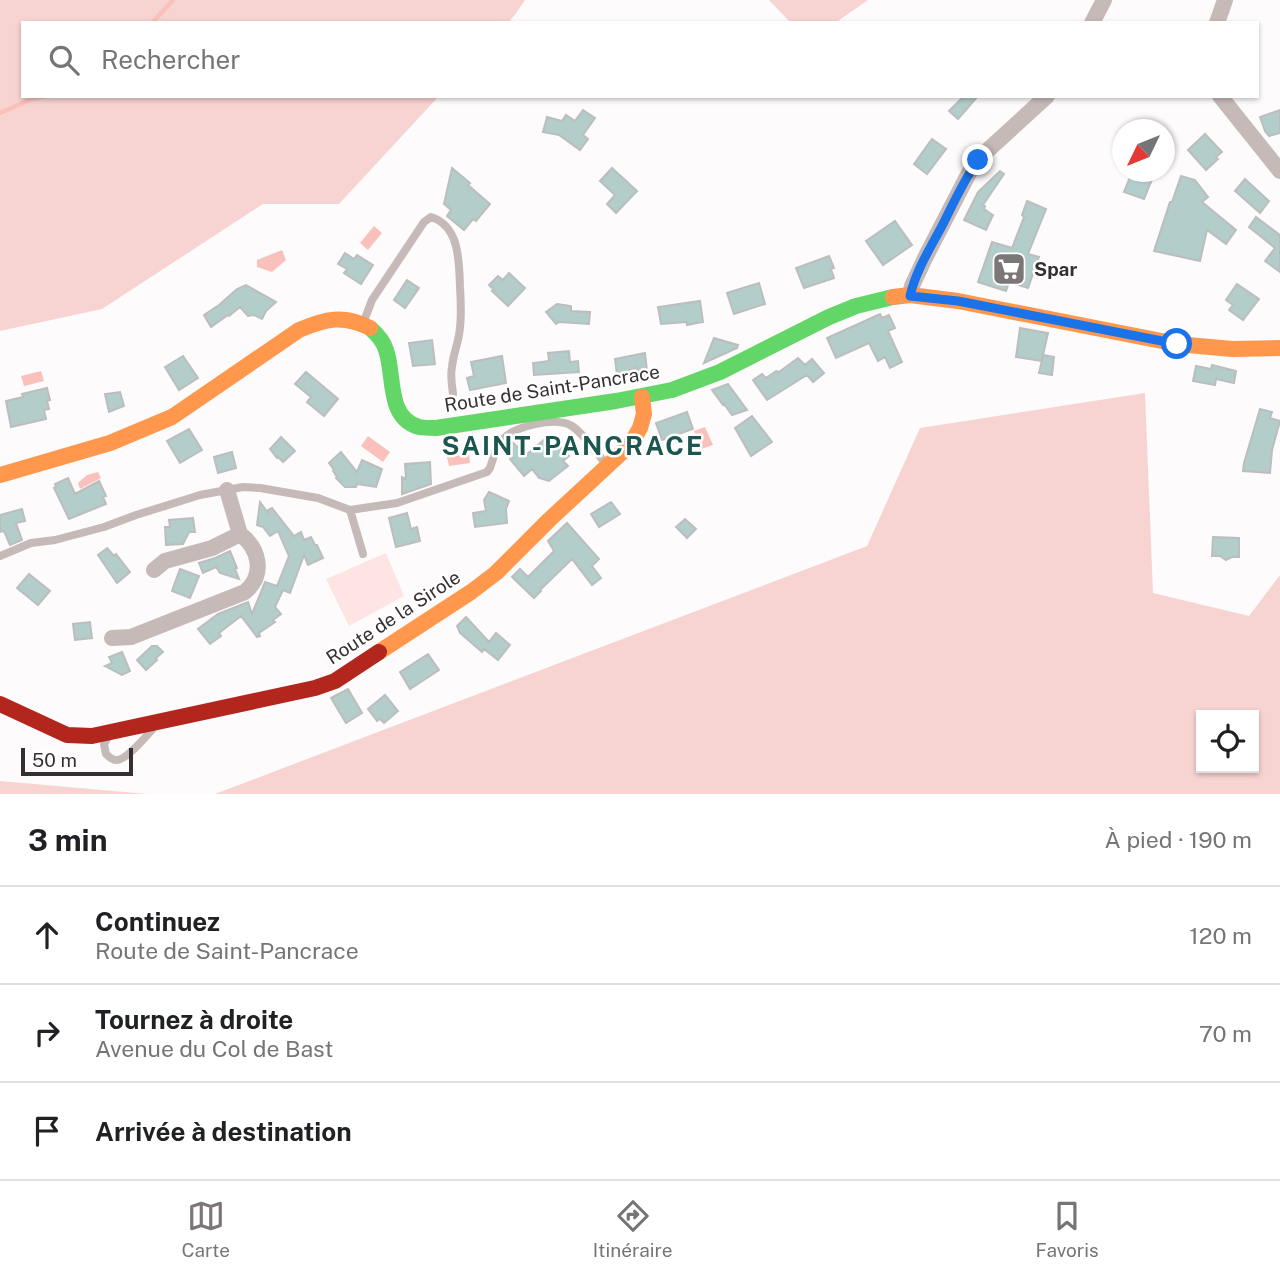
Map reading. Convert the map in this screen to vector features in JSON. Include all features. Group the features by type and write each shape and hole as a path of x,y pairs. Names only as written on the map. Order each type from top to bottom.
{"street":[{"path":"1093,21 1104,0"},
{"path":"1218,21 1225,0"},
{"path":"910,296 925,258 969,173 988,150 1045,98"},
{"path":"1222,98 1280,172"},
{"name":"Route de Saint-Pancrace","path":"362,324 378,335 387,350 395,404 403,416 415,427 422,429 642,397 672,390 706,378 829,317 884,298 910,296 958,301 1177,344 1279,352"},
{"path":"0,475 155,426 299,330 322,320 345,318 362,324"},
{"name":"Route de la Sirole","path":"0,704 67,735 92,736 315,688 335,681 471,593 496,573 629,445 640,428 642,397"},
{"path":"112,638 131,637 245,592 252,586 257,576 258,558 240,534 227,490"},
{"path":"154,570 165,561 212,548 240,534"}],"lane":[{"path":"362,324 372,300 424,222 435,217 453,236 460,268 461,314 451,370 453,394"},
{"path":"0,556 31,544 104,527 200,495 243,487 318,498 350,510 397,503 481,475 489,468 505,437 531,425 571,425 608,466"},
{"path":"350,510 363,554"},
{"path":"112,731 104,744 104,750 111,758 121,760 161,720"}],"shaded area":[{"path":"0,0 525,0 510,21 21,21 21,98 437,98 339,204 263,204 102,309 0,331"},
{"path":"769,0 868,0 838,21 789,21"},
{"path":"374,226 382,233 368,250 360,243"},
{"path":"282,250 286,260 272,272 257,267 257,260"},
{"path":"41,371 44,381 24,386 21,376"},
{"path":"1145,393 1153,593 1249,616 1280,575 1280,794 215,794 867,546 920,428"},
{"path":"705,427 713,445 701,449 694,431"},
{"path":"368,436 390,452 383,462 361,446"},
{"path":"469,454 470,463 449,466 447,457"},
{"path":"98,472 101,478 80,489 78,483 87,475"},
{"path":"386,553 404,596 349,626 326,579"},
{"path":"0,781 147,794 0,794"}],"building":[{"path":"962,98 976,98 958,119 949,111"},
{"path":"583,110 595,118 583,135 588,139 580,150 559,135 543,132 547,117 562,121 566,115 575,121"},
{"path":"1280,110 1280,133 1269,136 1260,117"},
{"path":"1205,134 1222,152 1206,170 1188,150"},
{"path":"932,139 946,149 927,174 914,164"},
{"path":"452,168 490,204 476,221 473,219 464,230 447,216 451,210 444,204"},
{"path":"612,168 637,191 616,213 607,204 615,195 600,181"},
{"path":"1000,171 1004,174 983,205 984,209 993,215 986,230 964,220 978,192"},
{"path":"1181,176 1195,180 1208,197 1202,202 1236,230 1226,244 1207,230 1200,261 1154,251"},
{"path":"1245,179 1269,201 1260,213 1235,191"},
{"path":"1128,182 1151,182 1144,199 1124,192"},
{"name":"Spar","path":"1027,201 1046,209 1028,254 1039,257 1028,288 1009,282 1006,291 978,282 992,242 1012,248"},
{"path":"1256,217 1280,235 1280,272 1265,261 1275,248 1249,227"},
{"path":"895,221 912,245 883,265 866,241"},
{"path":"345,253 354,259 357,255 373,265 361,284 344,273 347,269 338,264"},
{"path":"829,256 834,268 831,269 834,278 804,288 796,268"},
{"path":"509,273 525,288 508,306 489,285 498,276 503,280"},
{"path":"407,280 419,288 405,308 394,300"},
{"path":"759,283 765,304 734,314 727,293"},
{"path":"1237,284 1259,299 1243,320 1229,310 1233,305 1226,300"},
{"path":"246,285 276,302 262,319 254,315 248,316 240,307 211,327 204,315"},
{"path":"700,301 703,322 687,325 687,322 661,324 658,307"},
{"path":"557,304 571,306 571,311 590,312 589,324 556,324 546,312"},
{"path":"880,314 882,318 889,315 895,328 888,331 902,362 890,368 885,357 878,361 869,343 836,358 827,338"},
{"path":"1020,328 1048,333 1043,355 1054,357 1052,375 1039,373 1043,356 1041,361 1016,357"},
{"path":"714,338 738,345 737,348 704,363"},
{"path":"432,340 435,364 413,366 409,343"},
{"path":"569,351 570,362 578,361 579,372 534,375 533,363 549,361 548,353"},
{"path":"645,353 648,380 641,382 637,368 630,370 630,373 617,375 615,359"},
{"path":"183,356 198,378 179,390 165,367"},
{"path":"502,356 506,383 470,390 467,378 474,376 471,362"},
{"path":"798,358 805,365 812,359 824,373 813,382 807,375 767,400 753,380 762,374 766,378 776,371 779,372"},
{"path":"1212,365 1236,371 1234,383 1216,379 1215,385 1193,381 1196,366 1211,369"},
{"path":"306,372 338,399 324,416 307,402 311,397 295,384"},
{"path":"728,384 747,410 732,415 712,390"},
{"path":"47,388 50,400 47,401 49,409 44,410 46,419 11,427 6,401"},
{"path":"120,392 124,406 109,412 105,394"},
{"path":"1260,409 1272,412 1270,418 1280,421 1272,450 1270,473 1243,471"},
{"path":"687,412 693,429 662,440 656,423"},
{"path":"752,416 772,442 751,456 735,428"},
{"path":"189,429 202,450 180,463 167,441"},
{"path":"281,437 295,451 283,462 270,449"},
{"path":"545,439 554,449 559,445 569,456 563,461 568,466 549,481 539,478 532,469 524,476 504,449 511,441 526,455"},
{"path":"232,452 236,468 218,473 214,457"},
{"path":"341,452 357,472 362,460 382,469 376,487 357,484 356,487 345,487 336,478 329,463"},
{"path":"430,462 431,484 402,494 402,477 406,479 405,464"},
{"path":"68,478 75,494 99,481 106,496 103,497 106,504 69,519 54,488 55,484"},
{"path":"489,492 509,501 506,509 507,523 475,527 473,513 486,511 484,500"},
{"path":"260,502 268,513 272,508 294,536 301,532 304,540 311,537 323,558 308,565 304,555 290,593 283,590 275,607 281,614 273,620 275,622 259,633 260,636 257,637 241,616 219,633 221,636 210,644 198,629 218,614 248,602 252,614 265,582 277,586 289,556 278,531 270,536 263,527 257,525"},
{"path":"611,502 620,514 599,527 591,514"},
{"path":"22,509 25,521 16,523 22,540 10,545 4,531 0,532 0,515"},
{"path":"407,513 411,529 417,527 420,541 396,547 389,518"},
{"path":"193,518 195,532 189,532 183,544 166,545 165,527 170,527 169,520"},
{"path":"685,519 696,529 687,538 676,527"},
{"path":"567,523 599,559 592,566 601,578 592,585 572,559 534,598 512,577 520,569 528,577 554,551 548,541"},
{"path":"1213,537 1239,538 1239,557 1226,560 1220,556 1212,556"},
{"path":"107,548 114,556 116,554 130,572 117,583 98,555"},
{"path":"230,551 239,579 220,573 216,567 203,573 199,563"},
{"path":"180,569 199,576 190,598 172,591"},
{"path":"29,574 50,591 38,605 17,588"},
{"path":"466,617 489,642 496,633 510,645 498,660 484,649 482,652 460,633 457,626"},
{"path":"90,622 92,638 75,640 73,624"},
{"path":"152,646 157,646 163,652 146,670 137,660"},
{"path":"122,652 130,671 122,675 105,666 112,663 109,657"},
{"path":"428,654 439,670 410,689 400,672"},
{"path":"348,689 362,713 346,723 331,698"},
{"path":"385,695 398,711 384,723 380,719 377,721 368,709"}],"waterway":[{"path":"154,21 173,0"},
{"path":"0,113 34,98"}],"traffic: fast":[{"path":"370,328 385,346 396,405 401,415 419,427 436,428 672,390 720,372 829,317 856,306 893,297"}],"traffic: slow":[{"path":"893,297 910,295 958,301 1177,344 1232,349 1280,348"},
{"path":"0,475 110,443 172,417 308,326 343,320 370,328"},
{"path":"379,652 496,573 630,445 640,428 644,414 642,397"}],"traffic: jam":[{"path":"0,704 67,735 92,736 315,688 335,681 379,652"}],"place":[{"name":"Spar","path":"1009,269"}],"district":[{"name":"SAINT-PANCRACE","path":"573,445"}],"route":[{"path":"978,160 925,258 910,296 958,301 1177,344"}]}
